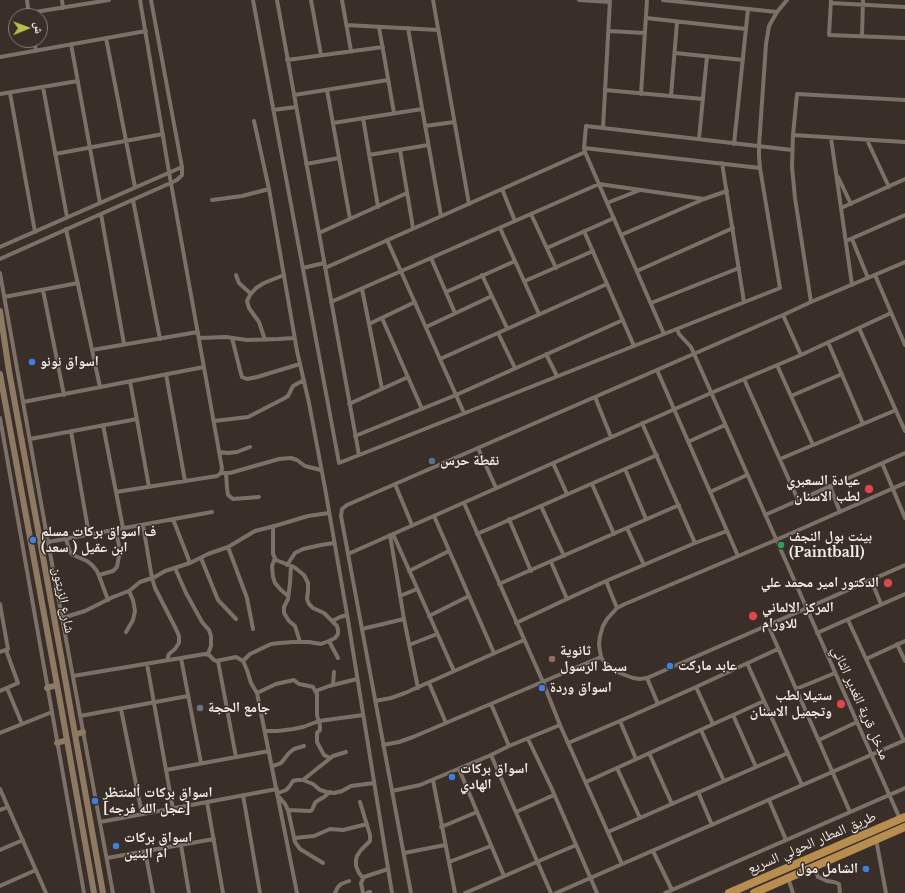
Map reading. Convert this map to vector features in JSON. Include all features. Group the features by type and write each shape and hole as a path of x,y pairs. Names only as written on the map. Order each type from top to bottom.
{"highway":[{"name":"طريق المطار الحولي السريع","path":"729,893 902,818"},
{"name":"طريق المطار الحولي السريع","path":"754,893 905,827"},
{"path":"789,866 791,877"},
{"path":"769,876 772,880 773,886"}],"main road":[{"name":"شارع الزيتون","path":"2,310 9,371 103,893"},
{"path":"0,374 4,376 9,374 9,371"},
{"name":"شارع الزيتون","path":"0,374 94,893"},
{"path":"3,393 8,388 13,391"},
{"path":"25,457 33,455"},
{"path":"47,688 57,685"},
{"path":"75,735 83,732"},
{"path":"57,743 67,740"},
{"path":"80,813 84,815 88,812"},
{"path":"83,834 86,830 92,832"}],"street":[{"path":"62,0 63,8"},
{"path":"48,11 109,0"},
{"path":"140,0 168,172 228,495 233,499 260,497"},
{"path":"0,259 170,183 182,175 182,166 151,0"},
{"path":"253,0 339,463 780,288 760,168 759,146 766,44 769,26 777,12 787,0"},
{"path":"277,0 359,455"},
{"path":"311,0 321,55"},
{"path":"342,0 351,51"},
{"path":"433,0 469,204"},
{"path":"579,0 610,1 603,128"},
{"path":"641,94 647,0"},
{"path":"663,0 777,12"},
{"path":"889,0 889,6"},
{"path":"905,7 863,2 831,2 830,35 905,38"},
{"path":"862,36 863,2"},
{"path":"734,144 748,9"},
{"path":"646,18 746,29"},
{"path":"671,96 677,22"},
{"path":"346,25 438,30"},
{"path":"379,27 394,113"},
{"path":"408,28 441,216"},
{"path":"0,55 146,31"},
{"path":"609,31 645,33"},
{"path":"106,38 135,187"},
{"path":"71,44 100,202"},
{"path":"288,60 383,47"},
{"path":"675,54 742,60"},
{"path":"699,139 707,56"},
{"path":"294,95 388,80"},
{"path":"0,94 78,81"},
{"path":"43,87 67,217"},
{"path":"327,90 350,219"},
{"path":"605,90 703,99"},
{"path":"10,92 35,232"},
{"path":"811,302 793,182 792,150 797,94 905,100"},
{"path":"273,110 296,107"},
{"path":"333,123 422,109"},
{"path":"363,118 378,206"},
{"path":"254,121 269,188 295,338 329,513 392,893"},
{"path":"425,126 454,122"},
{"path":"664,334 585,150 586,126 792,150"},
{"path":"55,154 163,134"},
{"path":"793,135 905,142"},
{"path":"830,138 852,285"},
{"path":"867,140 889,187"},
{"path":"369,155 428,145"},
{"path":"400,150 413,228"},
{"path":"303,268 325,265 387,240 502,190 585,150 760,168"},
{"path":"306,164 339,158"},
{"path":"722,163 744,302"},
{"path":"0,247 182,166"},
{"path":"836,172 851,204"},
{"path":"841,208 905,179"},
{"path":"331,302 599,184 704,199"},
{"path":"212,200 242,196 269,188"},
{"path":"502,190 515,221"},
{"path":"607,203 641,190"},
{"path":"621,235 704,199 727,191"},
{"path":"319,233 407,194"},
{"path":"132,200 160,338"},
{"path":"100,214 124,344"},
{"path":"531,214 556,268"},
{"path":"846,241 905,215"},
{"path":"547,248 614,218"},
{"path":"500,228 540,314"},
{"path":"637,271 733,228"},
{"path":"66,229 100,387"},
{"path":"584,231 634,346"},
{"path":"852,239 868,278"},
{"path":"387,240 464,413"},
{"path":"524,281 593,251"},
{"path":"431,258 455,313"},
{"path":"446,292 515,260"},
{"path":"411,893 341,516 342,509 346,505 905,262"},
{"path":"651,303 739,268"},
{"path":"0,273 4,297 2,310 23,402 113,893"},
{"path":"236,275 239,283 251,294"},
{"path":"265,340 259,322 249,308 247,301 256,288 284,275"},
{"path":"482,275 508,328"},
{"path":"875,275 905,345"},
{"path":"4,297 78,283"},
{"path":"440,358 607,284"},
{"path":"362,289 382,389"},
{"path":"43,290 64,394"},
{"path":"426,327 492,296"},
{"path":"369,324 414,302"},
{"path":"348,554 642,423 777,365 891,313"},
{"path":"783,315 801,354"},
{"path":"382,318 422,409"},
{"path":"355,436 456,395 623,320"},
{"path":"860,328 905,431"},
{"name":"مدخل قرية الغدير الثاني","path":"676,329 691,347 871,755 889,795 902,818"},
{"path":"92,350 198,332"},
{"path":"498,333 515,368"},
{"path":"199,338 232,338 247,340 295,338"},
{"path":"232,338 242,376 247,379 300,364"},
{"path":"828,342 863,424"},
{"path":"546,354 557,376"},
{"path":"777,365 813,445"},
{"path":"23,402 204,367"},
{"path":"657,370 738,556"},
{"path":"166,374 185,481"},
{"path":"791,396 842,374"},
{"path":"350,404 408,377"},
{"path":"744,379 798,500"},
{"path":"214,421 248,417 288,396 292,386 304,380"},
{"path":"130,381 149,487"},
{"path":"595,397 611,437"},
{"path":"780,459 896,410"},
{"path":"0,418 84,893"},
{"path":"30,439 137,420"},
{"path":"642,423 695,543"},
{"path":"688,442 725,425"},
{"path":"103,426 123,528"},
{"path":"71,431 89,534"},
{"path":"219,452 237,452 250,446"},
{"path":"478,448 496,488"},
{"path":"765,515 905,453"},
{"path":"477,534 657,455"},
{"path":"116,492 217,476 223,473 230,473 279,459 291,458 297,460 305,466 321,470"},
{"path":"553,463 567,494"},
{"path":"882,463 905,518"},
{"path":"625,469 646,519"},
{"path":"710,492 747,475"},
{"path":"905,483 625,604 618,608 607,619 603,626 600,636 600,652 604,662 617,672 633,678 647,678 905,565"},
{"path":"395,484 412,525"},
{"path":"592,484 614,534"},
{"path":"830,486 840,512"},
{"path":"464,503 622,864"},
{"path":"499,584 679,505"},
{"path":"541,506 564,556"},
{"path":"48,542 212,512"},
{"path":"62,618 85,611 129,592 140,582 228,547 255,531 308,516 329,513"},
{"path":"434,516 494,654"},
{"path":"173,519 190,563"},
{"path":"509,519 531,571"},
{"path":"143,525 155,588 179,636 179,643 169,654 167,660"},
{"path":"243,661 250,654 271,644 280,642 300,642 321,644 329,642 338,634 337,626 324,613 313,608 309,604 307,599 308,583 304,575 294,567 276,560 272,548 273,526"},
{"path":"627,528 644,565"},
{"path":"99,575 113,571 117,567 119,546 116,530"},
{"path":"516,623 606,581 727,531"},
{"path":"392,535 410,571 454,671"},
{"path":"392,535 400,596 418,688"},
{"path":"66,539 70,552 73,555 87,561 99,575 108,600"},
{"path":"300,642 295,626 289,621 284,613 290,583 289,565 295,553 303,549 334,543"},
{"path":"228,547 247,598 253,630"},
{"path":"410,571 449,551"},
{"path":"201,558 218,600 236,619"},
{"path":"275,558 272,566 275,583 288,596"},
{"path":"551,562 567,599"},
{"path":"175,568 186,593 202,622 209,630 211,636 211,646 208,654"},
{"path":"871,580 881,604"},
{"path":"606,581 618,608"},
{"path":"400,596 417,589"},
{"path":"126,632 133,620 135,611 133,600 129,592"},
{"path":"817,633 905,594"},
{"path":"429,616 469,596"},
{"path":"0,604 8,649 6,650 18,683 0,691"},
{"path":"332,621 347,615"},
{"path":"362,629 404,618"},
{"path":"556,893 904,740 848,620"},
{"path":"768,625 850,812"},
{"path":"409,645 437,634"},
{"path":"376,701 391,698 418,688 524,640"},
{"path":"866,659 905,641"},
{"path":"329,642 338,658"},
{"path":"897,644 905,661"},
{"path":"568,743 778,649"},
{"path":"0,652 6,650"},
{"path":"73,676 208,654"},
{"path":"208,654 214,660 218,661 236,658 243,661 251,683 257,693 297,893"},
{"path":"383,745 399,742 602,657"},
{"path":"181,658 201,763"},
{"path":"218,661 236,757"},
{"path":"747,663 802,785"},
{"path":"147,664 173,809"},
{"path":"333,684 334,672"},
{"path":"796,689 835,673"},
{"path":"647,678 658,704"},
{"path":"316,691 333,684 357,679"},
{"path":"257,693 276,684 294,680 299,684 313,687 317,694 317,714 320,730 317,733 316,738 324,755 330,758"},
{"path":"429,683 446,723"},
{"path":"696,687 713,724"},
{"path":"8,688 22,724"},
{"path":"80,716 188,696"},
{"path":"586,782 764,701"},
{"path":"491,704 509,746"},
{"path":"120,709 142,814"},
{"path":"0,733 52,712"},
{"path":"265,731 293,729 319,721 363,715"},
{"path":"733,715 756,767"},
{"path":"620,721 636,759"},
{"path":"818,740 857,722"},
{"path":"392,791 414,787 433,780 560,725"},
{"path":"701,730 724,781"},
{"path":"528,739 597,893"},
{"path":"272,766 281,763 294,749 304,746"},
{"path":"166,770 269,751"},
{"path":"303,780 333,756 346,752"},
{"path":"649,753 672,804"},
{"path":"608,832 788,753"},
{"path":"491,755 551,893"},
{"path":"617,768 640,818"},
{"path":"459,769 504,876"},
{"path":"100,822 243,795 278,793 286,790 290,784 297,780 303,780 313,784 320,790 334,793 351,786 374,782"},
{"path":"433,780 455,893"},
{"path":"665,893 905,788"},
{"path":"0,789 46,893"},
{"path":"288,810 310,811 317,801 330,792"},
{"path":"698,792 712,825"},
{"path":"278,793 288,810 295,842 300,849 324,863"},
{"path":"243,795 260,893"},
{"path":"516,812 554,795"},
{"path":"769,800 786,840"},
{"path":"207,802 223,893"},
{"path":"360,802 370,835 370,841 361,850 356,860 356,866 363,878"},
{"path":"0,810 8,807"},
{"path":"441,827 477,812"},
{"path":"294,838 314,836 330,829 347,829 367,824"},
{"path":"107,858 214,839"},
{"path":"876,839 886,893"},
{"path":"0,850 23,840"},
{"path":"404,853 445,844"},
{"path":"181,845 189,893"},
{"path":"449,862 491,846"},
{"path":"465,893 576,846"},
{"path":"145,851 153,893"},
{"path":"653,851 672,890"},
{"path":"813,867 818,877 839,884 840,893"},
{"path":"363,893 361,883 364,877 388,869"},
{"path":"0,886 36,870"},
{"path":"791,877 792,893"},
{"path":"335,893 341,884 349,881"}],"place":[{"name":"اسواق نونو","path":"32,362"},
{"name":"نقطة حرس","path":"432,461"},
{"name":"عيادة السعبري لطب الاسنان","path":"869,489"},
{"name":"ف اسواق بركات مسلم ابن عقيل ( سعد)","path":"33,540"},
{"name":"بينت بول النجف (Paintball)","path":"781,545"},
{"name":"الدكتور امير محمد علي","path":"888,583"},
{"name":"المركز الالماني للاورام","path":"753,616"},
{"name":"ثانوية سبط الرسول","path":"552,659"},
{"name":"عابد ماركت","path":"670,666"},
{"name":"اسواق وردة","path":"542,688"},
{"name":"ستيلا لطب وتجميل الاسنان","path":"841,704"},
{"name":"جامع الحجة","path":"200,708"},
{"name":"اسواق بركات الهادي","path":"452,777"},
{"name":"اسواق بركات ألمنتظر [عجل الله فرجه]","path":"95,801"},
{"name":"اسواق بركات ام البنين","path":"116,846"},
{"name":"الشامل مول","path":"866,869"}]}
